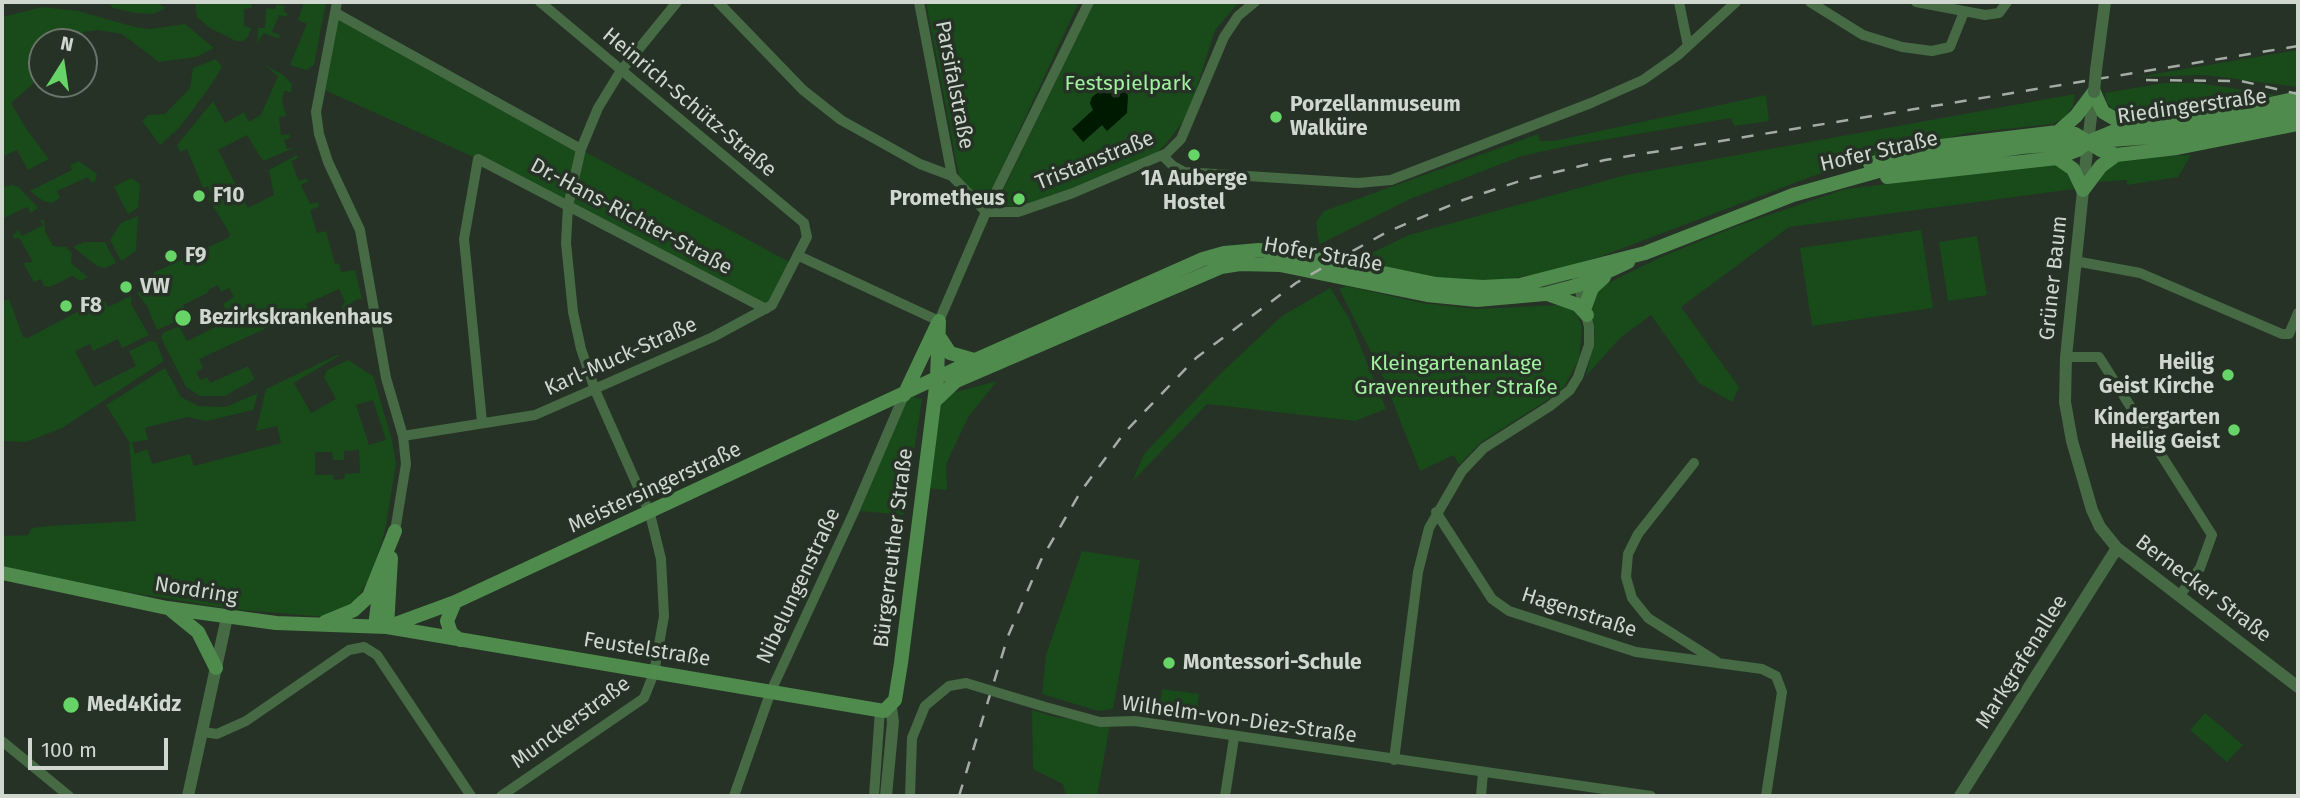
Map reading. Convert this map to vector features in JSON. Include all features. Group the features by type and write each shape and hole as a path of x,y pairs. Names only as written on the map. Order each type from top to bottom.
{"main road":[{"path":"2058,132 2076,116 2094,92 2103,112 2127,126"},
{"path":"1837,181 1863,181 2057,158 2127,126 2206,118 2298,98"},
{"name":"Riedingerstraße","path":"2089,142 2208,131 2298,111"},
{"path":"2057,158 2073,169 2083,190 2101,166 2116,155 2211,144 2298,124"},
{"path":"1837,181 1859,167 1932,147 2058,132 2089,142 2116,155"},
{"name":"Hofer Straße","path":"934,402 939,394 956,381 1203,272 1231,265 1280,265 1427,295 1477,300 1545,294 1749,210 1837,181 1960,155 2089,142"},
{"name":"Hofer Straße","path":"937,379 1203,259 1224,253 1259,250 1283,252 1436,284 1483,288 1577,279 1609,273 1645,253"},
{"path":"1545,294 1567,299 1586,311 1592,288 1609,273"},
{"path":"904,395 939,321"},
{"name":"Bürgerreuther Straße","path":"889,705 937,379 939,321"},
{"path":"940,338 956,357 975,360"},
{"path":"924,351 934,355 938,361"},
{"name":"Meistersingerstraße","path":"381,627 455,602 937,379"},
{"path":"311,625 336,619 362,604 375,586 395,531"},
{"path":"381,627 395,531"},
{"path":"381,627 384,561"},
{"name":"Nordring","path":"2,573 167,608 228,617 311,625 381,627"},
{"path":"455,602 448,615 448,625 460,640"},
{"path":"167,608 194,627 216,668"},
{"name":"Feustelstraße","path":"381,627 771,691 889,705"}],"street":[{"name":"Heinrich-Schütz-Straße","path":"540,2 620,72 804,223 807,237"},
{"name":"Munckerstraße","path":"501,796 644,698 654,673 664,616 664,585 650,514 595,390 573,312 566,243 568,206 580,149 598,108 620,72 677,2"},
{"path":"718,2 803,90 841,120 920,164 952,176 986,212"},
{"name":"Parsifalstraße","path":"919,2 952,176"},
{"path":"799,256 939,321 986,212 1089,2"},
{"name":"Tristanstraße","path":"986,212 1018,212 1163,156 1181,139 1224,37 1238,16 1255,2"},
{"path":"1679,2 1688,47"},
{"path":"1163,156 1175,168 1184,172 1358,183 1387,181 1626,88 1655,73 1688,47 1736,2"},
{"path":"1810,2 1852,30 1902,47 1947,49 1953,44 1964,12"},
{"path":"1916,2 1993,15 1999,13 2007,2"},
{"name":"Grüner Baum","path":"2105,2 2075,261 2066,357 2065,402 2072,441 2092,510 2100,527 2117,548"},
{"path":"395,531 406,464 403,436 386,378 360,230 318,134 318,102 336,7 580,149"},
{"name":"Dr.-Hans-Richter-Straße","path":"482,422 464,239 478,159 766,309"},
{"name":"Karl-Muck-Straße","path":"403,436 535,415 713,337 766,309 777,299 807,237"},
{"path":"2075,261 2140,273 2282,334 2289,334 2298,313"},
{"path":"1394,760 1418,572 1436,512 1462,471 1485,448 1570,390 1585,362 1589,345 1586,311 1577,279"},
{"path":"2066,357 2099,358 2212,535 2200,568 2180,595"},
{"name":"Nibelungenstraße","path":"734,796 771,691 853,514 904,395"},
{"name":"Hagenstraße","path":"1694,463 1638,534 1628,554 1626,577 1632,598 1648,618 1719,663"},
{"name":"Hagenstraße","path":"1436,512 1492,599 1509,611 1613,646 1767,670 1776,676 1780,684 1766,796"},
{"name":"Bernecker Straße","path":"2117,548 2298,687"},
{"name":"Markgrafenallee","path":"1960,796 2117,548"},
{"path":"188,796 228,617"},
{"path":"203,732 217,734 246,721 349,650 364,647 374,651 382,662 471,796"},
{"name":"Wilhelm-von-Diez-Straße","path":"910,796 912,738 921,713 941,691 966,683 1100,722 1135,722 1651,796"},
{"name":"Bürgerreuther Straße","path":"874,796 889,705"},
{"name":"Bürgerreuther Straße","path":"886,796 893,722 889,705"},
{"path":"1224,796 1234,738"},
{"path":"2,741 69,796"},
{"path":"1481,796 1483,773"}],"green space":[{"path":"108,2 157,2 166,8 153,14 135,13 113,8"},
{"path":"195,2 251,2 252,8 244,9 244,26 251,28 248,37 243,41 236,41 210,28 197,17"},
{"path":"304,2 326,2 314,65 306,70 290,65 307,24 298,20"},
{"name":"Festspielpark","path":"926,2 1079,2 985,204 960,181"},
{"name":"Festspielpark","path":"1094,2 1239,2 1215,30 1188,115 1165,145 1150,158 1094,182 1018,207 996,205"},
{"path":"277,4 285,6 284,12 288,14 286,17 279,15 272,32 280,35 279,39 264,33 257,43 258,28 265,28 266,8 275,9"},
{"path":"42,7 78,11 150,29 185,24 214,48 196,57 159,62 122,34 98,28 28,28 28,88 11,103 49,159 28,170 17,150 2,157 2,17"},
{"path":"335,13 795,265 766,309 478,159 320,88"},
{"path":"2298,50 2297,87 2205,75 2137,77"},
{"path":"216,59 222,67 209,88 179,128 160,145 142,121 148,115 165,114 190,88 193,68"},
{"path":"264,65 282,74 292,84 291,92 284,91 282,101 286,116 279,117 281,135 289,134 290,138 284,140 287,149 294,148 263,161 247,135 218,150 248,208 274,195 269,170 297,155 298,158 291,161 299,181 307,178 308,181 301,185 310,204 319,202 318,207 310,210 317,233 326,231 335,264 339,263 341,272 355,270 362,299 355,300 337,317 345,302 339,289 306,304 308,309 199,359 203,368 196,372 200,380 207,377 210,383 248,366 255,379 225,396 200,396 186,387 161,338 163,333 179,326 187,341 230,320 223,304 234,297 229,288 221,292 218,285 208,290 209,292 183,305 188,316 157,330 147,306 137,293 153,284 153,273 228,238 230,234 209,199 213,197 208,186 203,188 187,149 180,152 177,145 213,101 225,123 244,112 249,122 261,115 278,76"},
{"path":"2164,83 2198,83 2278,95 2204,108 2131,116 2112,109 2107,103 2105,93"},
{"path":"2075,94 2073,106 2064,119 2052,124 1968,133 1891,151 1813,176 1602,256 1553,271 1497,281 1433,278 1357,260 1409,235 1626,175"},
{"path":"1766,95 1769,121 1734,126 1731,118 1522,156 1410,199 1320,244 1318,238 1316,222 1324,211 1538,134 1540,141 1554,141"},
{"path":"2191,155 2178,177 2127,185 2127,180 2099,182 2102,172 2118,159"},
{"path":"79,161 97,174 95,181 91,183 88,177 57,191 60,198 52,203 43,201 30,191 72,170 70,165"},
{"path":"2057,164 2071,175 2074,189 1789,227 1681,307 1739,387 1732,402 1699,383 1651,315 1620,338 1586,376 1595,334 1591,310 1598,288 1661,257 1737,226 1845,189"},
{"path":"131,178 140,184 138,208 128,214 114,187"},
{"path":"2,187 19,187 38,208 31,213 27,207 2,219"},
{"path":"138,216 136,251 121,261 110,240 121,223"},
{"path":"40,220 44,220 45,231 53,246 66,247 72,253 71,263 88,277 80,281 72,276 50,287 44,286 41,279 34,282 23,263 33,262 20,239 12,237 18,230 22,236 43,225"},
{"path":"1921,230 1933,308 1812,326 1800,248"},
{"path":"1977,236 1987,295 1948,301 1939,242"},
{"path":"84,242 105,242 116,263 105,268 97,266 73,247"},
{"name":"Kleingartenanlage Gravenreuther Straße","path":"1346,286 1422,303 1475,309 1559,305 1575,310 1582,326 1579,359 1564,387 1555,395 1480,443 1459,465 1454,455 1420,471 1382,374 1339,289"},
{"path":"1330,288 1349,318 1386,409 1355,421 1207,404 1132,482 1144,454 1219,375 1282,316"},
{"path":"2,296 4,301 9,299 23,337 28,338 103,298 108,307 131,296 131,304 149,335 122,348 118,339 93,351 90,344 75,351 94,387 136,366 129,351 150,341 156,342 164,361 62,428 26,442 2,441"},
{"path":"340,355 294,383 311,413 336,399 324,377 327,370 348,360 373,376 392,440 396,464 385,530 372,574 358,597 359,601 325,617 231,609 61,581 2,566 2,536 28,535 32,528 136,521 129,442 106,405 165,368 181,397 198,406 226,407 258,393 253,410 207,421 187,417 145,428 148,440 132,442 135,454 147,449 152,464 190,454 194,466 281,443 277,426 256,431 266,389","holes":["373,400 386,440 369,445 356,405","359,450 360,473 345,474 344,479 334,480 333,475 315,475 315,452 332,452 333,460 344,460 344,451"]},
{"path":"997,381 969,416 946,464 947,490 927,488 936,411 952,393"},
{"path":"907,395 922,399 904,515 860,511"},
{"path":"1082,551 1140,560 1113,709 1098,711 1042,694 1046,655"},
{"path":"1162,689 1199,694 1196,715 1159,710"},
{"path":"1032,710 1055,717 1110,724 1097,796 1066,796 1063,784 1033,769"},
{"path":"2205,713 2243,745 2227,762 2190,730"}],"shaded area":[{"path":"1109,84 1122,87 1128,95 1127,113 1107,131 1102,125 1083,142 1072,129 1093,110 1090,103 1092,97"}],"railway":[{"path":"959,796 1008,636 1041,560 1081,491 1125,432 1196,358 1296,283 1338,259 1389,231 1463,200 1520,181 1605,160 2298,46"},
{"path":"2146,80 2241,81 2298,94"}],"place":[{"name":"Porzellanmuseum Walküre","path":"1276,117"},
{"name":"1A Auberge Hostel","path":"1194,155"},
{"name":"F10","path":"199,196"},
{"name":"Prometheus","path":"1019,199"},
{"name":"F9","path":"171,256"},
{"name":"VW","path":"126,287"},
{"name":"F8","path":"66,306"},
{"name":"Bezirkskrankenhaus","path":"183,318"},
{"name":"Heilig Geist Kirche","path":"2228,375"},
{"name":"Kindergarten Heilig Geist","path":"2234,430"},
{"name":"Montessori-Schule","path":"1169,663"},
{"name":"Med4Kidz","path":"71,705"}]}
